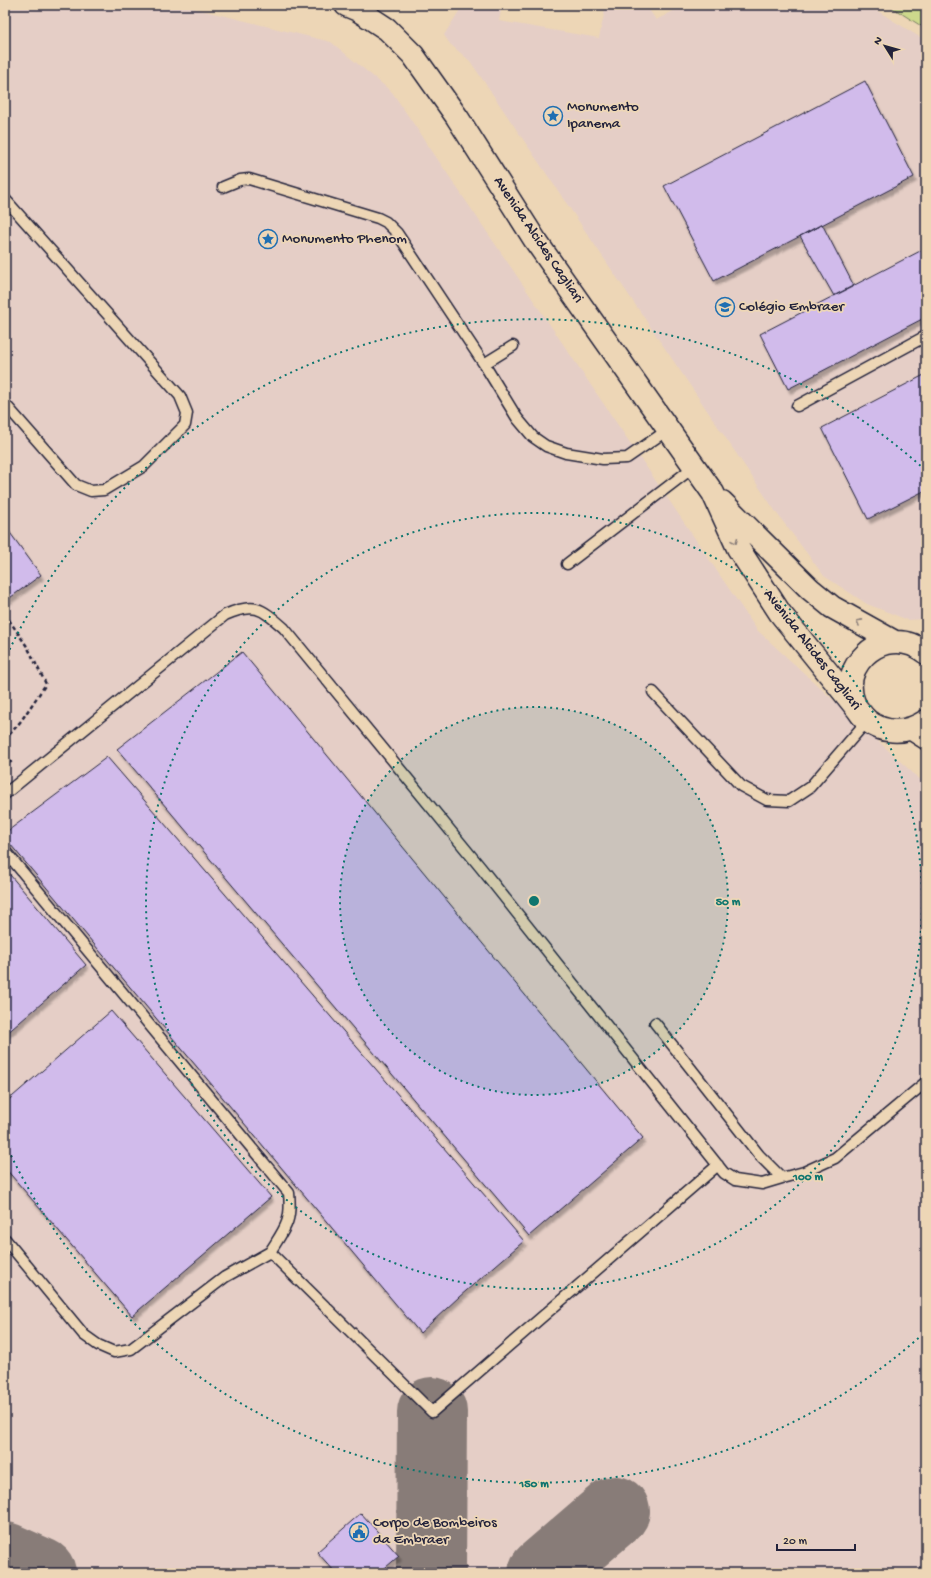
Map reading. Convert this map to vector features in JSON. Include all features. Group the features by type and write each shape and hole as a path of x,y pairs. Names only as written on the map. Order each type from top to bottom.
{"main road":[{"name":"Avenida Alcides Cagliari","path":"346,5 358,10 387,29 413,55 456,117 535,240 713,493 738,548 780,613 867,721"},
{"name":"Avenida Alcides Cagliari","path":"713,493 810,589 832,607 908,641 918,646 926,653"},
{"path":"908,641 881,644 870,650 860,660 854,672 851,685 853,699 858,711 867,721 878,728 892,731 904,731 916,727 926,721"}],"lane":[{"path":"223,187 240,180 249,179 378,218 386,222 397,233 484,364 517,418 533,437 546,446 566,453 603,459 627,458 669,430"},
{"path":"5,199 180,396 188,413 185,425 144,466 104,490 91,491 76,485 5,404"},
{"path":"797,406 926,336"},
{"path":"484,364 513,346"},
{"path":"567,564 695,466"},
{"path":"5,794 225,616 241,608 263,610 284,628 476,862 724,1173 736,1180 762,1184 804,1172 834,1158 926,1082"},
{"path":"653,692 741,786 767,800 789,801 810,787 867,721"},
{"path":"904,731 926,745"},
{"path":"5,851 289,1193 291,1209 288,1223 270,1252 225,1277 131,1349 114,1352 98,1345 84,1335 5,1239"},
{"path":"655,1023 759,1155 782,1178"},
{"path":"270,1252 432,1412 718,1165"}],"path":[{"path":"5,614 28,648 46,684 21,721 5,740"}],"shaded area":[{"path":"5,5 180,5 331,42 392,92 757,630 926,785 926,1573 5,1573"},
{"name":"Colégio Embraer","path":"463,5 502,5 499,21 599,38 606,5 646,5 656,20 685,5 868,5 926,41 926,248 854,286 822,224 914,177 864,81 664,186 714,281 800,236 834,296 926,317 926,374 822,428 868,519 926,490 926,619 908,620 867,604 824,576 778,515 470,61 450,44 444,35"}],"green space":[{"path":"888,5 926,5 926,29"}],"building":[{"path":"865,81 914,177 714,281 664,186"},
{"path":"822,224 854,286 834,296 800,236"},
{"path":"926,248 926,317 788,389 760,334"},
{"path":"926,374 926,490 868,519 822,428"},
{"path":"5,526 41,575 7,600 5,596"},
{"path":"242,652 643,1138 529,1236 117,749"},
{"path":"107,757 524,1241 420,1333 5,838 5,833"},
{"path":"5,869 86,965 5,1035"},
{"path":"111,1011 271,1197 132,1316 5,1168 5,1103"},
{"name":"Corpo de Bombeiros da Embraer","path":"361,1513 399,1556 379,1573 336,1573 317,1552"}],"taxiway":[{"path":"431,1573 432,1412"},
{"path":"543,1573 615,1511"},
{"path":"5,1557 41,1573"}],"place":[{"name":"Monumento Ipanema","path":"553,116"},
{"name":"Monumento Phenom","path":"268,239"},
{"name":"Colégio Embraer","path":"725,307"},
{"name":"Corpo de Bombeiros da Embraer","path":"359,1532"}]}
